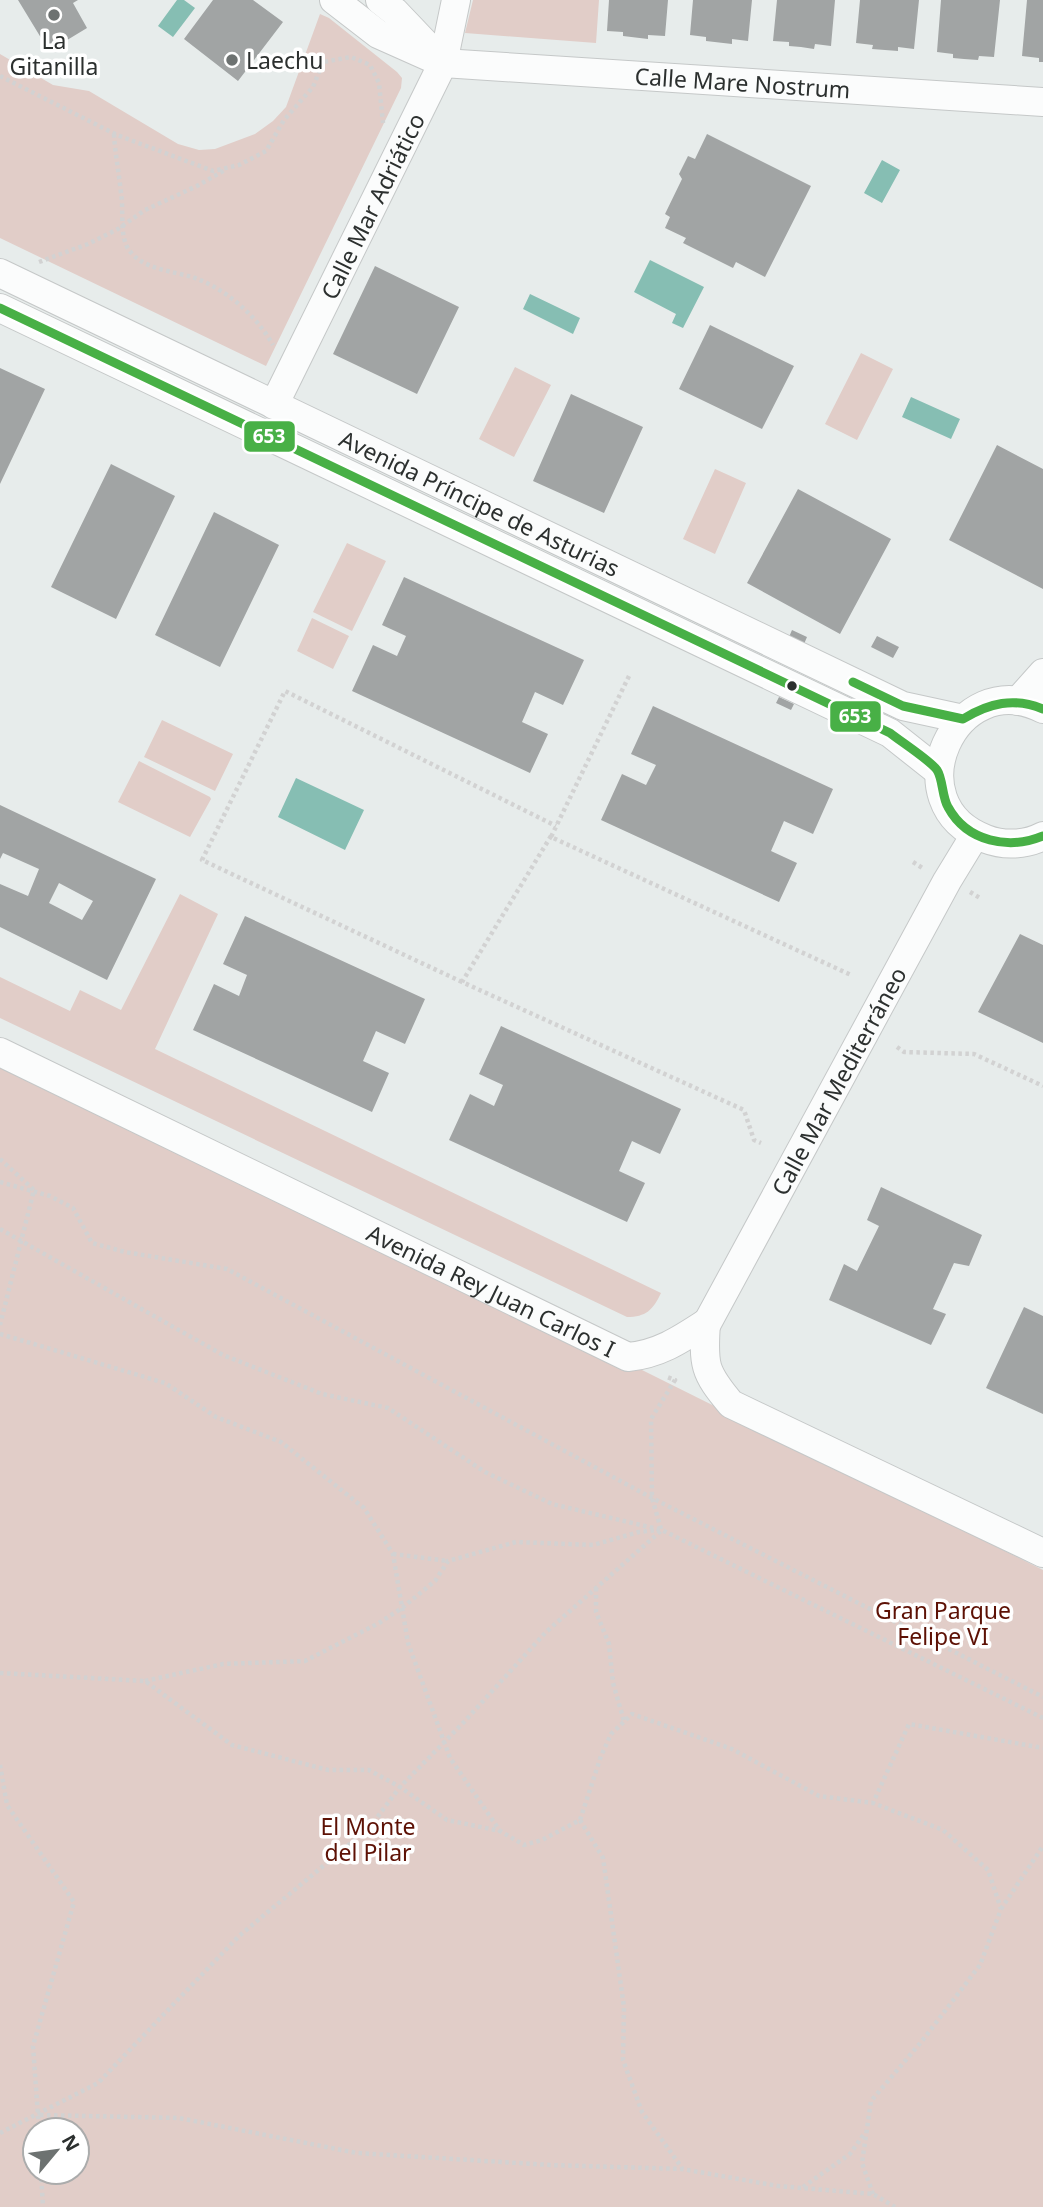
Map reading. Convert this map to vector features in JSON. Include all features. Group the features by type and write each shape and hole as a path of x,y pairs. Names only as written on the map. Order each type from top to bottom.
{"street":[{"name":"Calle Mare Nostrum","path":"334,0 378,34 443,63 1043,102"},
{"path":"380,0 396,12 443,63"},
{"name":"Calle Mar Adriático","path":"274,405 443,63 456,0"},
{"name":"Avenida Príncipe de Asturias","path":"0,273 903,706 963,719"},
{"name":"Avenida Príncipe de Asturias","path":"0,309 890,733 938,771"},
{"path":"1043,673 1031,705 999,702 979,708 963,719 945,742 938,771 948,808 960,824 975,835 995,843 1015,844 1035,840 1043,835"},
{"name":"Calle Mar Mediterráneo","path":"705,1325 947,881 975,835"},
{"name":"Avenida Rey Juan Carlos I","path":"0,1052 628,1357 646,1355 669,1347 705,1325"},
{"path":"705,1325 707,1371 731,1404 1043,1553"}],"path":[{"path":"36,264 78,248 124,225 145,210 197,186 229,167 267,151 284,120 313,86 323,62 351,57 370,65 379,83 384,133"},
{"path":"0,76 114,133 213,171 229,167"},
{"path":"114,133 123,237 128,250 139,261 193,278 234,301 257,323 279,354"},
{"path":"463,982 551,836 629,676"},
{"path":"556,826 285,691 202,860 744,1110 754,1140 761,1143"},
{"path":"551,836 851,975"},
{"path":"897,1047 904,1052 974,1054 1043,1086"},
{"path":"0,1159 34,1190"},
{"path":"0,1182 34,1190 73,1208 92,1243 125,1252 227,1269 652,1498 1043,1698"},
{"path":"0,1325 34,1190"},
{"path":"0,1229 223,1355 322,1394 388,1408 485,1472 552,1504 662,1530 1043,1718"},
{"path":"0,1334 165,1383 216,1417 281,1442 364,1508 393,1554 408,1643 450,1758 500,1831"},
{"path":"662,1530 652,1498 651,1419 675,1380 672,1379"},
{"path":"393,1554 447,1561 516,1542 593,1545 639,1532 662,1530"},
{"path":"0,2133 98,2082 239,1936 369,1828 400,1787 545,1632 662,1530"},
{"path":"0,1673 145,1681 223,1664 305,1661 379,1623 402,1608 435,1581 447,1561"},
{"path":"596,1588 596,1612 609,1644 613,1683 624,1721"},
{"path":"145,1681 232,1745 328,1770 369,1770 400,1787 447,1820 500,1831 524,1845 542,1840 580,1821 611,1734 632,1714 732,1749 820,1796 873,1802 943,1830 988,1870 1001,1909"},
{"path":"873,1802 909,1724 1043,1748"},
{"path":"0,1765 7,1805 74,1902 33,2046 38,2115"},
{"path":"580,1821 603,1858 624,2007 623,2060 642,2112 682,2169"},
{"path":"873,2194 862,2163 871,2101 981,1965 1001,1909 1043,1846"},
{"path":"38,2115 179,2118 357,2153 550,2165 682,2169 778,2186 873,2194 895,2207"},
{"path":"802,2188 850,2154 867,2129"},
{"path":"42,2186 43,2207"}],"green space":[{"path":"473,0 599,0 596,43 465,33"},
{"path":"320,14 329,18 397,72 402,78 401,88 266,366 0,238 0,54 53,85 89,91 178,144 199,150 215,149 255,134 286,107"},
{"path":"861,353 893,369 857,440 825,424"},
{"path":"515,367 551,385 514,457 479,439"},
{"path":"715,469 746,483 715,554 683,539"},
{"path":"347,543 386,561 352,631 313,612"},
{"path":"312,618 349,636 333,669 297,651"},
{"path":"162,720 233,754 215,791 144,757"},
{"path":"139,761 210,797 190,837 118,802"},
{"path":"180,894 218,914 155,1049 661,1293 652,1308 639,1316 627,1317 0,1018 0,977 70,1011 80,990 121,1010"},
{"name":"El Monte del Pilar","path":"0,1064 638,1368 1043,1570 1043,2207 0,2207"}],"shaded area":[{"path":"177,0 184,0 195,8 173,37 158,26"},
{"path":"882,160 900,170 882,203 864,193"},
{"path":"650,260 704,287 683,328 672,323 676,314 634,292"},
{"path":"530,294 580,318 573,334 523,309"},
{"path":"911,397 960,419 951,439 902,417"},
{"path":"296,778 364,810 345,850 278,817"}],"building":[{"name":"La Gitanilla","path":"18,0 78,0 73,3 87,28 49,51"},
{"name":"Laechu","path":"213,0 253,0 283,22 238,81 184,39"},
{"path":"609,0 668,0 665,36 648,35 648,39 607,31"},
{"path":"693,0 752,0 748,41 732,39 732,44 706,41 706,37 690,35"},
{"path":"777,0 835,0 831,46 815,44 814,49 773,41"},
{"path":"860,0 919,0 914,49 872,49 873,45 856,43"},
{"path":"941,0 1000,0 994,57 964,59 937,52"},
{"path":"1027,0 1043,0 1043,62 1039,62 1039,58 1022,56"},
{"path":"707,134 811,186 765,277 736,262 733,268 683,243 686,238 665,228 670,217 665,214 682,179 679,174 688,156 695,159"},
{"path":"375,266 459,307 417,394 333,354"},
{"path":"710,325 794,366 762,429 679,389"},
{"path":"0,368 45,389 0,484"},
{"path":"571,394 643,427 604,513 533,481"},
{"path":"997,445 1043,469 1043,589 949,540"},
{"path":"111,464 175,496 116,619 51,587"},
{"path":"798,489 891,539 840,634 747,583"},
{"path":"214,512 279,545 220,667 155,635"},
{"path":"404,577 584,660 563,705 535,692 522,722 548,734 530,773 352,691 373,645 397,656 406,636 382,625"},
{"path":"792,630 807,637 804,644 789,637"},
{"path":"877,636 899,647 893,658 871,647"},
{"path":"779,697 794,704 791,710 776,703"},
{"path":"653,706 833,789 813,834 784,821 771,851 797,863 779,902 601,820 622,774 646,785 656,765 631,754"},
{"path":"0,805 156,879 107,980 0,927 0,884 28,896 39,869 3,853 0,859","holes":["59,883 93,901 82,920 49,903"]},
{"path":"245,916 425,999 405,1044 376,1031 363,1061 389,1073 372,1112 193,1030 214,984 239,996 247,975 223,964"},
{"path":"1020,934 1043,945 1043,1043 978,1012"},
{"path":"501,1026 681,1109 660,1154 632,1141 619,1171 645,1183 627,1222 449,1140 470,1094 494,1106 503,1085 479,1074"},
{"path":"881,1187 982,1235 969,1266 954,1263 933,1309 946,1314 931,1345 829,1300 844,1264 857,1271 879,1226 867,1220"},
{"path":"1024,1307 1043,1316 1043,1414 986,1388"}],"transit line":[{"name":"653","path":"0,308 890,733 934,766 948,807 956,819 977,835 1003,842 1043,836"},
{"name":"653","path":"853,682 903,706 963,719 982,709 1002,704 1022,703 1043,709"}],"place":[{"name":"La Gitanilla","path":"54,15"},
{"name":"Laechu","path":"232,60"}],"park label":[{"name":"Gran Parque Felipe VI","path":"943,1623"}]}
